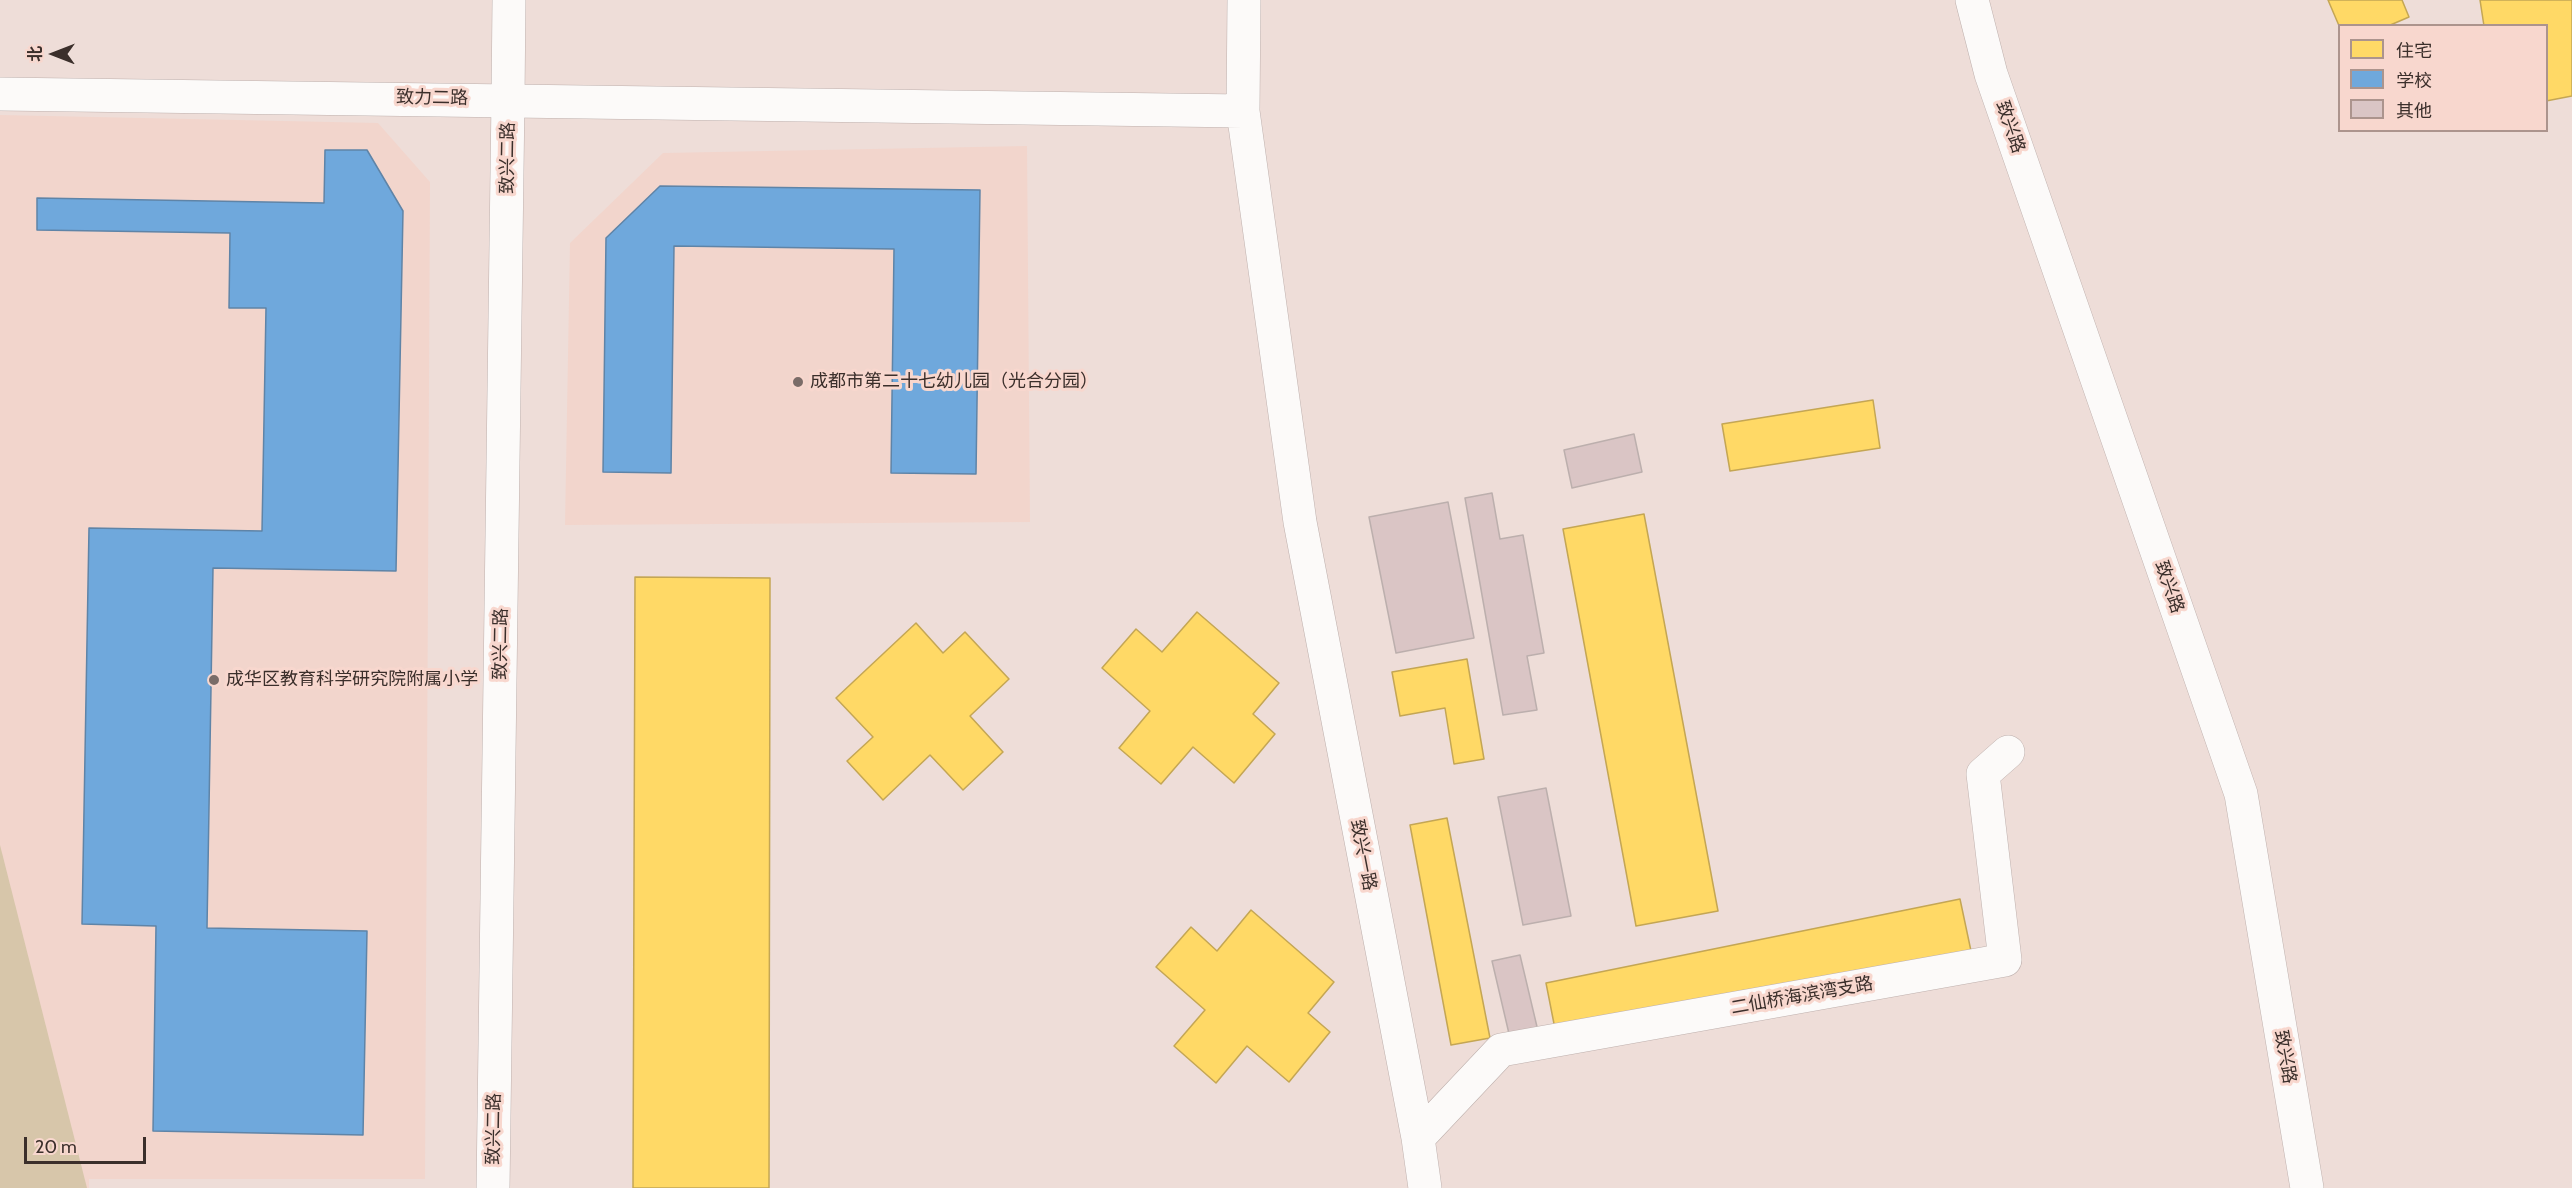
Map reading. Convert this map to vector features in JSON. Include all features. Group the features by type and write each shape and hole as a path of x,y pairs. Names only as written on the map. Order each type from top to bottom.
{"street":[{"name":"致兴二路","path":"493,1188 509,0"},
{"name":"致兴一路","path":"1244,0 1243,111 1300,522 1418,1138 1425,1188"},
{"name":"致兴路","path":"1972,0 1991,74 2241,794 2307,1188"},
{"name":"致力二路","path":"0,94 508,99 863,108 1243,111"},
{"name":"二仙桥海滨湾支路","path":"1418,1138 1500,1050 2005,960 1983,774 2008,752"}],"shaded area":[{"name":"成华区教育科学研究院附属小学","path":"0,115 378,123 430,182 425,1179 89,1179 89,1188 0,1188"},
{"name":"成都市第二十七幼儿园（光合分园）","path":"1027,146 1030,522 565,525 570,243 663,153"},
{"path":"0,845 87,1188 0,1188"}],"building: 住宅":[{"path":"2328,0 2402,0 2409,17 2393,24 2338,24"},
{"path":"2480,0 2572,0 2572,96 2548,101 2548,24 2484,24"},
{"path":"1873,400 1880,448 1730,471 1722,424"},
{"path":"1644,514 1718,911 1636,926 1563,529"},
{"path":"635,577 770,578 769,1188 633,1188"},
{"path":"1197,612 1279,683 1253,714 1275,734 1234,783 1193,747 1161,784 1119,748 1150,711 1102,668 1136,629 1162,652"},
{"path":"916,623 943,653 965,632 1009,679 970,716 1003,752 963,790 930,755 883,800 847,761 873,737 836,698"},
{"path":"1467,659 1484,759 1454,764 1445,708 1400,716 1392,672"},
{"path":"1447,818 1490,1038 1451,1045 1410,825"},
{"path":"1960,899 1971,951 1556,1034 1546,983"},
{"path":"1251,910 1334,982 1308,1013 1330,1032 1289,1082 1247,1046 1216,1083 1174,1046 1205,1010 1156,967 1191,927 1217,951"}],"building: 学校":[{"path":"325,150 367,150 403,211 396,571 213,568 207,928 367,931 363,1135 153,1131 156,926 82,924 89,528 262,531 266,308 229,308 230,233 37,230 37,198 324,203"},
{"path":"660,186 980,190 976,474 891,473 894,249 674,246 671,473 603,472 606,238"}],"building: 其他":[{"path":"1634,434 1642,472 1572,488 1564,450"},
{"path":"1492,493 1500,539 1523,535 1544,653 1527,656 1537,710 1503,715 1465,498"},
{"path":"1448,502 1474,638 1396,653 1369,517"},
{"path":"1546,788 1571,916 1523,925 1498,797"},
{"path":"1520,955 1538,1031 1510,1038 1492,961"}],"place":[{"name":"成都市第二十七幼儿园（光合分园）","path":"798,382"},
{"name":"成华区教育科学研究院附属小学","path":"214,680"}]}
